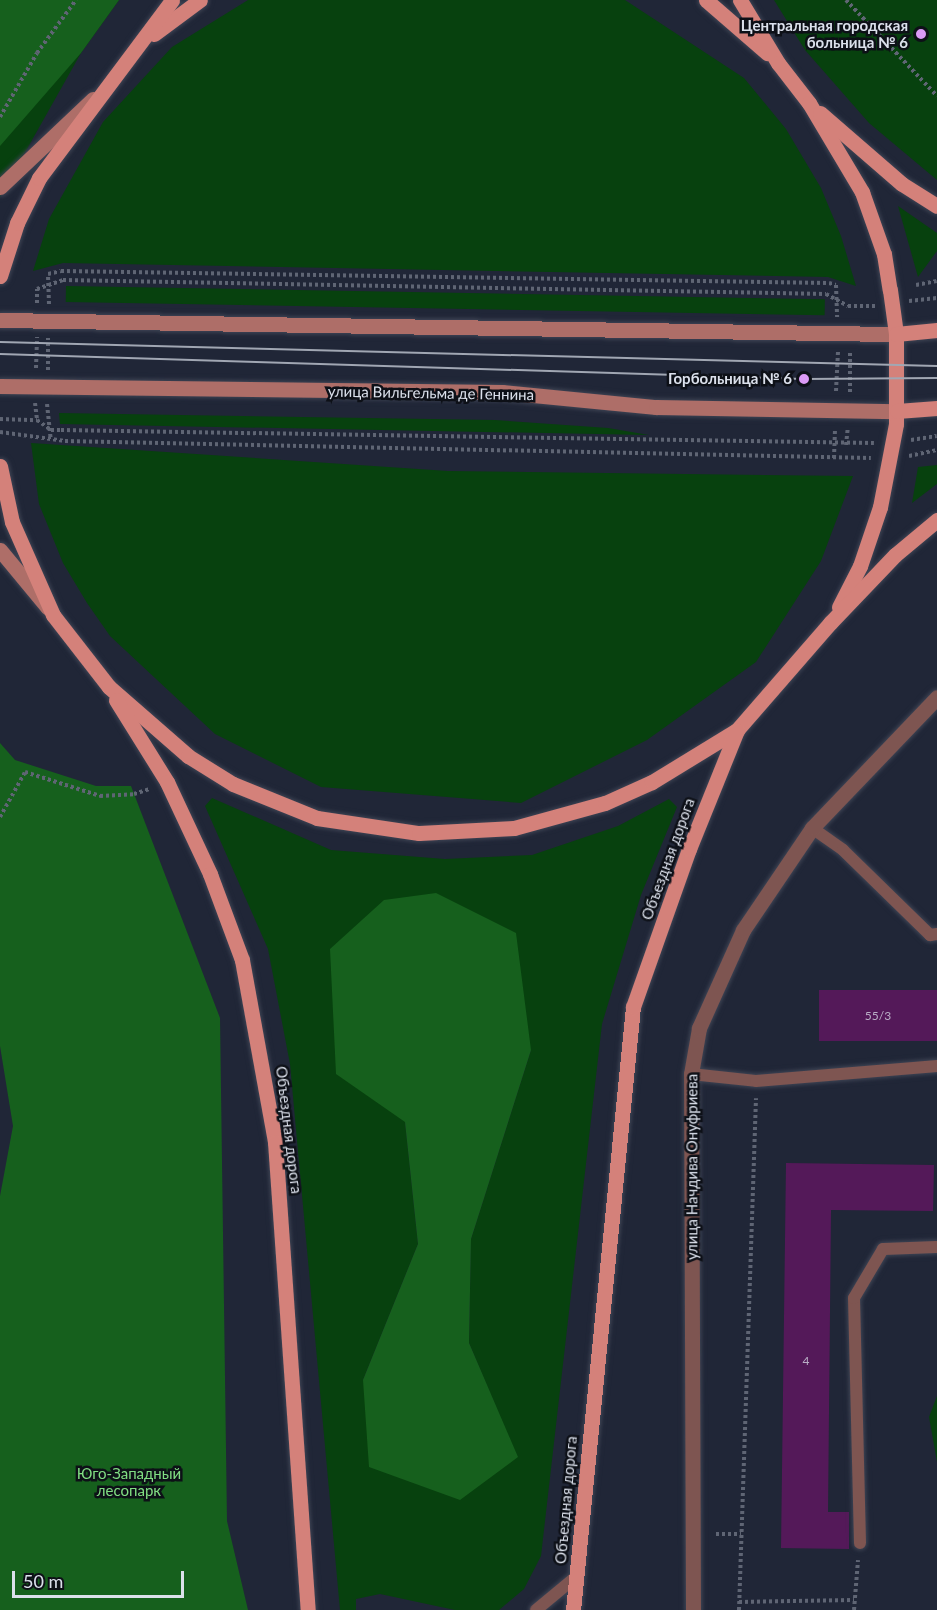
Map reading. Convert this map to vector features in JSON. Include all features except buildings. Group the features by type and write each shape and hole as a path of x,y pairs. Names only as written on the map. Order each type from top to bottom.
{"main road":[{"path":"0,276 17,223 39,178 104,88 141,44 172,0"},
{"path":"141,44 200,0"},
{"path":"706,0 778,63"},
{"path":"740,0 778,63 809,103 862,192 884,255 896,334 897,411 880,507 860,566 830,623"},
{"path":"0,187 104,88"},
{"path":"809,103 902,184 937,206"},
{"path":"0,320 845,335 937,330"},
{"name":"улица Вильгельма де Геннина","path":"0,386 502,392 656,407 897,411"},
{"path":"897,411 937,408"},
{"path":"0,466 12,522 53,615"},
{"path":"0,550 109,687 188,756 233,784 317,818 419,833 514,828 605,803 652,782 737,730 830,623 895,555 937,520"},
{"name":"Объездная дорога","path":"109,687 167,782 210,874 242,960 259,1042 275,1142 308,1610"},
{"name":"Объездная дорога","path":"573,1610 633,1007 688,849 737,730"}],"street":[{"name":"улица Начдива Онуфриева","path":"693,1610 691,1074 699,1028 743,930 812,828 937,697"}],"lane":[{"path":"812,828 843,850 930,935 937,934"},
{"path":"691,1074 756,1081 937,1066"},
{"path":"860,1543 854,1298 883,1249 937,1247"},
{"path":"536,1610 577,1576"}],"path":[{"path":"0,117 37,53 76,0"},
{"path":"846,0 937,96"},
{"path":"0,432 19,432 51,440 834,458 834,444 842,411 845,335 835,298 836,285 829,283 61,271 48,274 42,321 41,387 37,420"},
{"path":"0,419 37,420 51,430 846,445 842,411 848,306 826,294 75,281 48,285 37,289 42,321 41,387 51,430 51,440"},
{"path":"916,285 937,281"},
{"path":"0,817 25,772 100,796 134,794 167,782"},
{"path":"739,1610 756,1081"},
{"path":"716,1534 741,1534"},
{"path":"854,1610 860,1543"},
{"path":"739,1602 854,1600"}],"green space":[{"path":"0,0 119,0 81,53 0,197"},
{"path":"0,0 119,0 81,53 0,146"},
{"path":"248,0 625,0 744,78 786,129 821,188 841,236 856,286 828,277 63,263 33,271 49,219 103,122 172,47"},
{"path":"774,0 937,0 937,180 869,123 805,50"},
{"path":"898,206 937,233 937,251 918,277"},
{"path":"66,286 825,299 825,315 66,302"},
{"path":"59,413 495,420 608,428 649,435 60,424"},
{"path":"31,443 448,471 853,476 821,561 756,662 647,740 521,803 321,787 215,734 110,636 87,603 63,563 39,504"},
{"path":"937,465 937,484 912,503 918,467"},
{"name":"Юго-Западный лесопарк","path":"0,743 15,760 96,786 131,786 220,1018 227,1521 248,1610 0,1610 0,1196 13,1126 0,1046"},
{"path":"212,798 331,850 445,859 532,855 618,826 669,799 677,807 641,895 602,1024 541,1556 524,1589 499,1610 455,1610 380,1594 356,1599 356,1610 340,1610 290,1064 268,949 205,806","holes":["531,1050 471,1239 469,1343 517,1457 363,1380 418,1244 405,1122"]},
{"path":"436,893 516,933 531,1050 471,1239 469,1343 518,1457 460,1500 369,1467 363,1380 418,1244 405,1122 336,1074 330,949 384,900"},
{"path":"937,1396 937,1462 929,1417"}],"tram line":[{"path":"0,342 937,366"},
{"path":"0,354 804,379 937,378"}],"place":[{"name":"Центральная городская больница № 6","path":"921,34"},
{"name":"Горбольница № 6","path":"804,379"}]}
